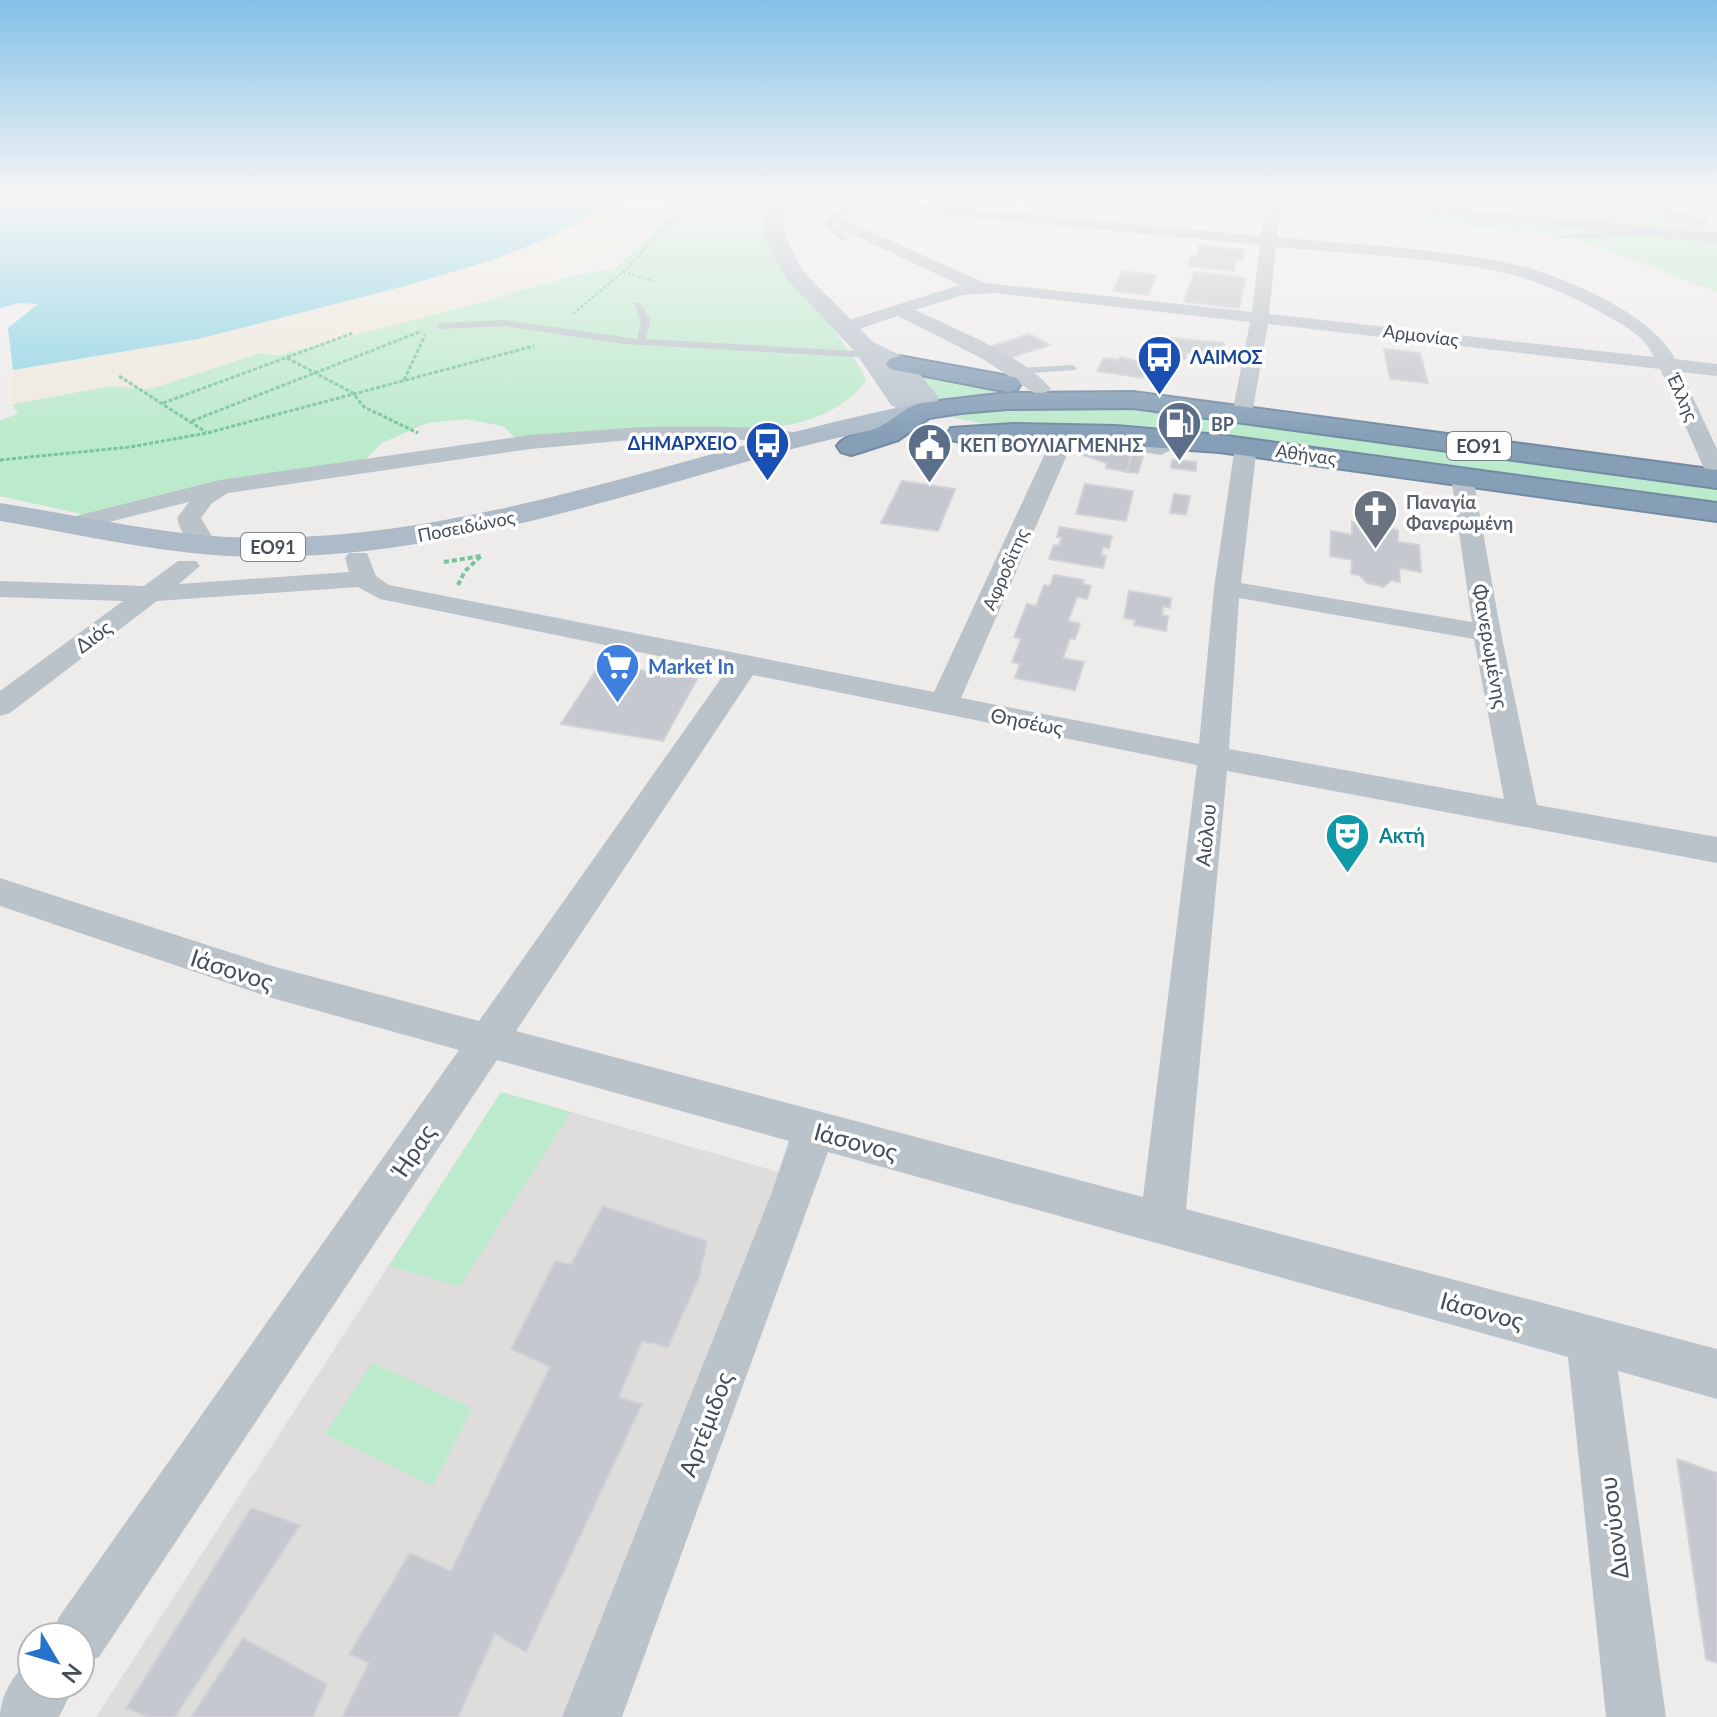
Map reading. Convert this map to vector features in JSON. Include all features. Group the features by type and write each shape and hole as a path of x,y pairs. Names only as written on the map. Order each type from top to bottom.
{"highway":[{"path":"892,373 968,379 1133,400"},
{"name":"Αθήνας","path":"921,411 1007,401 1133,400 1717,476"},
{"path":"851,446 888,434 921,411 955,423 1012,431"},
{"name":"Αθήνας","path":"893,440 1012,431 1182,440 1246,446 1717,512"},
{"name":"Ποσειδώνος","path":"851,446 893,440"}],"main road":[{"path":"796,438 861,405 892,373"},
{"name":"Ποσειδώνος","path":"0,512 77,523 196,556 426,535 546,509 796,438 921,411"},
{"name":"Ποσειδώνος","path":"0,532 196,556 361,568 519,533 721,476 851,446"}],"street":[{"path":"796,276 843,328 892,373 900,399 921,411"},
{"path":"956,276 981,288"},
{"path":"1242,414 1265,276"},
{"name":"Έλλης","path":"1532,276 1589,299 1632,322 1658,344 1717,476"},
{"name":"Αρμονίας","path":"843,328 961,290 981,288 1260,316 1717,370"},
{"path":"898,309 1017,371 1041,389"},
{"name":"Αφροδίτης","path":"943,705 1077,433"},
{"path":"77,523 220,487 591,436 749,434 796,438"},
{"name":"Αιόλου","path":"1162,1224 1227,588 1246,446"},
{"name":"Φανερωμένης","path":"1462,476 1487,633 1523,815"},
{"path":"196,556 189,518 204,498 220,487"},
{"name":"Διός","path":"0,706 196,556"},
{"path":"0,589 150,594 361,568"},
{"name":"Θησέως","path":"361,568 380,591 448,606 1212,757 1717,850"},
{"path":"1227,588 1487,633"},
{"name":"Ήρας","path":"90,1621 746,664"},
{"name":"Ιάσονος","path":"0,892 272,982 1717,1374"},
{"name":"Αρτέμιδος","path":"592,1717 794,1192 814,1129"},
{"name":"Διονύσου","path":"1590,1340 1636,1717"}],"lane":[{"path":"637,305 647,316 648,326 640,342"},
{"path":"441,326 505,323 640,342 867,351"},
{"path":"1017,371 1072,368"}],"path":[{"path":"637,276 654,281"},
{"path":"192,421 428,328 403,381"},
{"path":"163,403 353,333"},
{"path":"286,357 353,393 364,407 418,433"},
{"path":"119,376 207,433"},
{"path":"0,460 130,447 207,433 353,393"},
{"path":"444,562 482,555 465,571 448,606"}],"shaded area":[{"path":"501,1092 782,1173 566,1717 96,1717"}],"green space":[{"path":"573,276 795,276 862,370 866,381 843,403 813,418 779,427 742,431 598,430 518,440 503,426 466,419 427,423 382,443 363,462 248,483 197,486 86,515 0,496 0,420 18,414 12,404 111,386 150,389 259,353 278,355"},
{"path":"1675,276 1717,276 1717,292"},
{"path":"909,370 959,382 1019,391 1018,396 942,402"},
{"path":"1092,407 1173,413 1717,488 1717,505 1164,430 993,426 943,415 971,409"},
{"path":"501,1092 571,1112 460,1286 389,1266"},
{"path":"372,1363 472,1408 433,1486 325,1434"}],"sand":[{"path":"439,276 550,276 502,297 278,355 259,353 150,389 111,386 12,404 13,370 198,339"}],"water":[{"path":"0,276 439,276 198,339 13,370 8,328 38,304 20,303 0,308"}],"building":[{"path":"1120,276 1156,276 1148,295 1113,291"},
{"path":"1193,276 1246,278 1239,308 1184,302"},
{"path":"1029,334 1050,345 1006,359 986,348"},
{"path":"1162,337 1224,343 1221,362 1194,359 1195,354 1186,353 1185,359 1159,356 1161,348 1168,348 1160,347"},
{"path":"1384,349 1420,353 1428,383 1390,379"},
{"path":"1120,357 1149,364 1143,378 1097,371 1104,358 1119,360"},
{"path":"1095,444 1133,449 1127,472 1106,468 1107,463 1082,455 1082,449"},
{"path":"1132,454 1143,456 1138,473 1127,472"},
{"path":"1172,460 1196,462 1196,471 1171,468"},
{"path":"902,481 955,489 938,531 881,523"},
{"path":"1085,484 1133,491 1126,521 1076,514"},
{"path":"1174,494 1190,496 1186,515 1170,513"},
{"name":"Παναγία Φανερωμένη","path":"1352,522 1398,530 1398,542 1419,545 1421,572 1399,568 1400,582 1392,580 1383,587 1351,574 1352,560 1330,556 1331,531 1352,535"},
{"path":"1060,527 1112,536 1109,548 1103,547 1101,555 1106,556 1103,568 1049,559 1054,545 1059,546 1062,537 1057,537"},
{"path":"1054,575 1084,580 1082,584 1091,586 1087,599 1077,597 1068,621 1080,624 1075,639 1070,638 1063,658 1084,662 1075,690 1015,678 1020,664 1012,662 1021,639 1014,637 1027,604 1036,606 1044,585 1050,586"},
{"path":"1129,591 1171,598 1170,608 1163,606 1162,615 1168,616 1166,631 1134,625 1135,620 1124,618"},
{"path":"600,664 697,679 663,741 561,724"},
{"path":"603,1206 707,1241 699,1278 668,1347 642,1341 619,1397 642,1404 526,1652 495,1634 458,1717 342,1717 369,1663 349,1654 410,1553 451,1571 550,1367 511,1349 555,1261 571,1264"},
{"path":"1677,1459 1717,1473 1717,1663 1706,1659"},
{"path":"251,1508 300,1525 175,1717 148,1717 126,1708"},
{"path":"243,1638 327,1684 313,1717 191,1717"}],"place":[{"name":"ΛΑΙΜΟΣ","path":"1159,396"},
{"name":"BP","path":"1180,463"},
{"name":"ΔΗΜΑΡΧΕΙΟ","path":"768,482"},
{"name":"ΚΕΠ ΒΟΥΛΙΑΓΜΕΝΗΣ","path":"929,484"},
{"name":"Παναγία Φανερωμένη","path":"1375,551"},
{"name":"Market In","path":"617,705"},
{"name":"Ακτή","path":"1348,874"}]}
